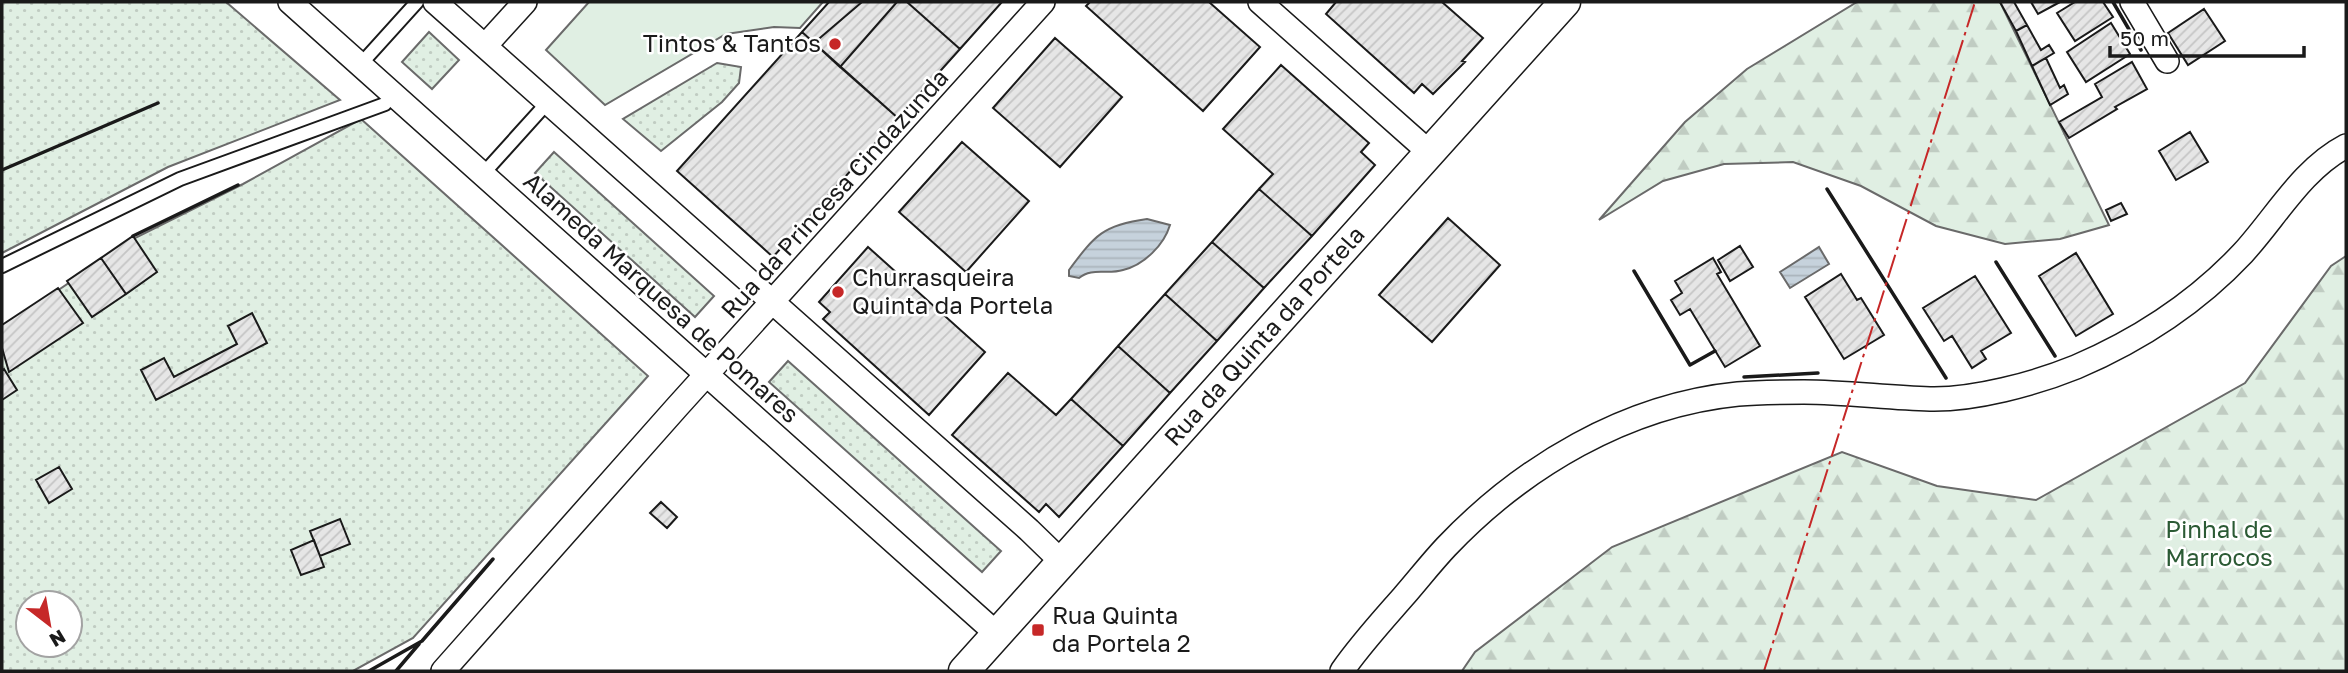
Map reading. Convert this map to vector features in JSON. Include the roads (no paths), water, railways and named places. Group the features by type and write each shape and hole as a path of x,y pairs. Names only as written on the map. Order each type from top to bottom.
{"street":[{"name":"Alameda Marquesa de Pomares","path":"290,2 998,634"},
{"path":"435,2 1062,562"},
{"path":"485,46 525,2"},
{"name":"Rua da Princesa Cindazunda","path":"443,671 1043,2"},
{"path":"1260,2 1429,152"},
{"name":"Rua da Quinta da Portela","path":"964,671 1565,2"},
{"path":"2132,2 2166,61"},
{"path":"1342,671 1445,547 1490,505 1537,470 1580,443 1636,418 1685,404 1737,394 1806,392 1933,399 2020,385 2073,368 2130,342 2211,284 2243,252 2317,164 2346,146"}],"lane":[{"path":"360,65 417,2"},
{"path":"2,266 180,179 385,104 393,94"},
{"path":"483,174 548,103"}],"place":[{"name":"Tintos & Tantos","path":"835,44"},
{"name":"Churrasqueira Quinta da Portela","path":"838,292"},
{"name":"Rua Quinta da Portela 2","path":"1038,630"}],"park label":[{"name":"Pinhal de Marrocos","path":"2219,544"}]}
